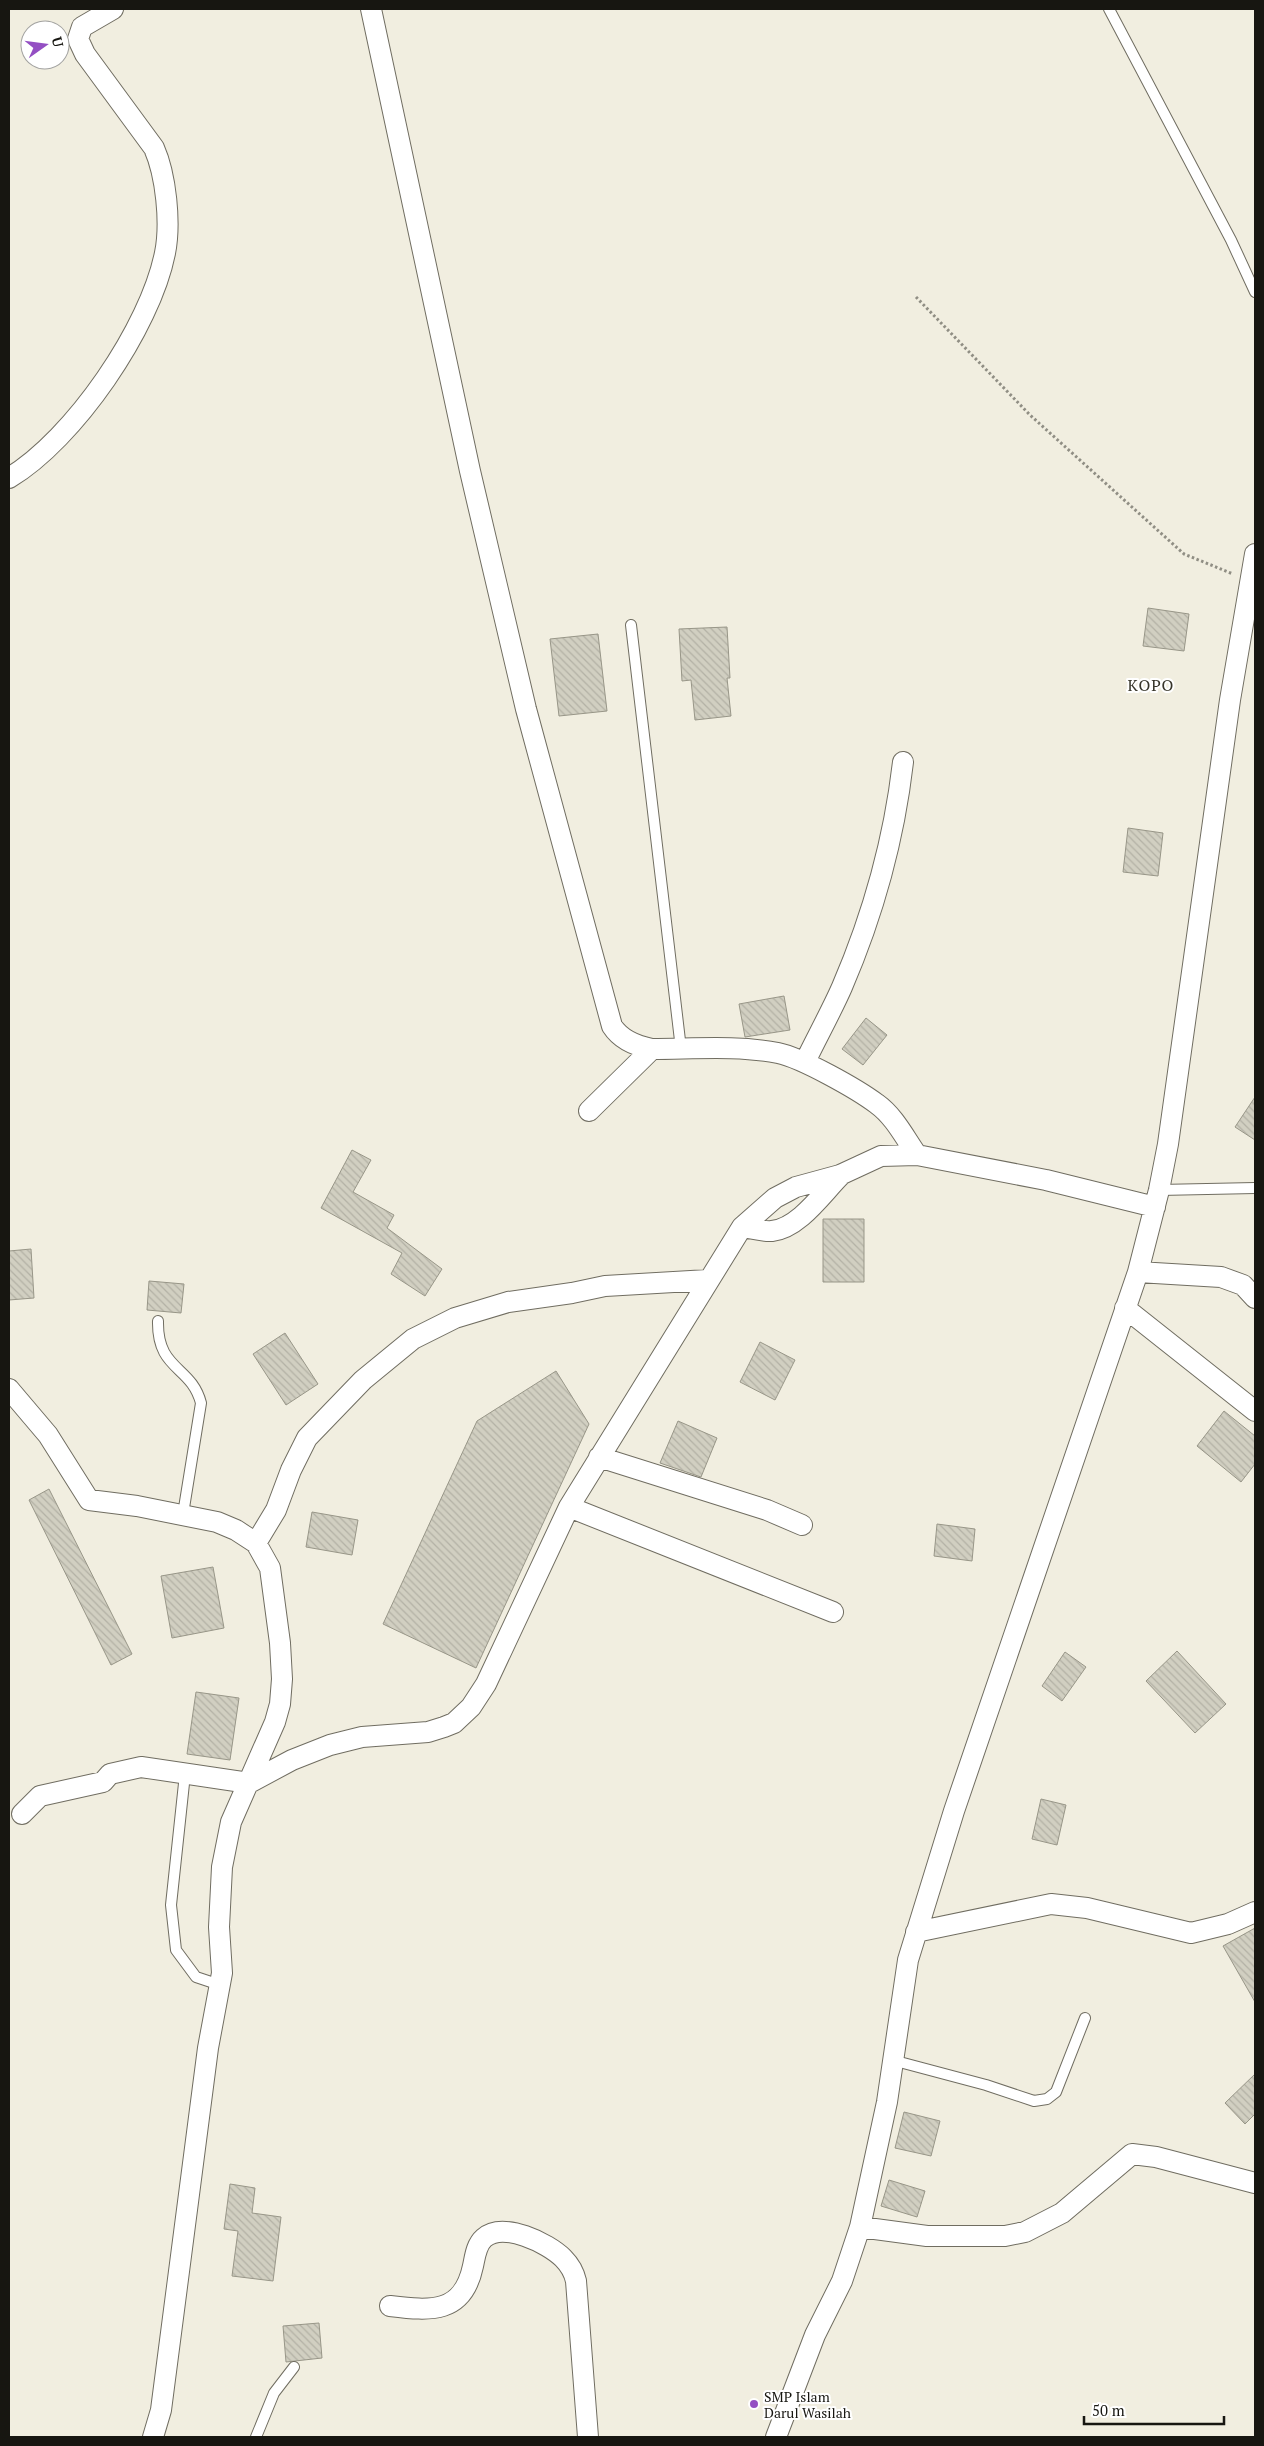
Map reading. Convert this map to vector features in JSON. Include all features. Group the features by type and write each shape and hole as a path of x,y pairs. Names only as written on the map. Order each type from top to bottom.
{"street":[{"path":"9,478 44,451 102,384 135,329 165,252 167,230 164,189 158,155 85,54 78,39 82,27 113,9"},
{"path":"371,9 468,462 526,709 606,1011 612,1026 620,1037 640,1047 652,1049 755,1050 779,1053 805,1062 877,1104 895,1124 917,1155"},
{"path":"776,2437 815,2335 842,2281 860,2227 887,2102 904,1980 916,1932 954,1811 1138,1272 1157,1198 1168,1144 1225,737 1255,554"},
{"path":"805,1062 842,988 872,908 898,806 903,762"},
{"path":"589,1111 652,1049"},
{"path":"22,1814 40,1796 104,1782 110,1774 141,1767 249,1783 292,1760 330,1745 362,1737 428,1732 454,1723 471,1707 486,1684 569,1507 708,1280 742,1227 769,1202 786,1191 840,1175 881,1156 917,1155 1046,1180 1157,1198"},
{"path":"742,1227 760,1228 767,1231 787,1226 804,1213 840,1175"},
{"path":"1138,1272 1221,1277 1243,1285 1255,1298"},
{"path":"256,1543 276,1510 291,1470 307,1438 362,1380 413,1339 455,1318 508,1302 572,1293 605,1286 708,1280"},
{"path":"1125,1308 1255,1411"},
{"path":"9,1389 48,1435 89,1500 183,1514 228,1526 256,1543 270,1568 282,1679 280,1704 275,1722 231,1822 222,1867 220,1985 208,2048 161,2410 153,2437"},
{"path":"599,1457 766,1510 802,1525"},
{"path":"569,1507 833,1612"},
{"path":"916,1932 1051,1904 1087,1908 1191,1933 1228,1924 1255,1912"},
{"path":"860,2227 927,2236 1005,2236 1024,2232 1062,2213 1132,2154 1156,2157 1255,2183"},
{"path":"390,2306 425,2310 446,2305 458,2298 470,2282 480,2244 492,2233 507,2231 522,2234 559,2254 570,2266 576,2281 588,2437"}],"lane":[{"path":"1110,9 1226,232 1255,292"},
{"path":"631,625 681,1049"},
{"path":"1157,1198 1255,1188"},
{"path":"158,1321 158,1336 163,1352 193,1386 201,1403 183,1514"},
{"path":"185,1774 171,1905 176,1950 196,1977 220,1985"},
{"path":"892,2060 1034,2100 1047,2100 1056,2092 1085,2018"},
{"path":"256,2437 274,2393 294,2367"}],"path":[{"path":"916,297 1030,414 1184,554 1250,580"}],"building":[{"path":"1148,608 1189,614 1184,651 1143,646"},
{"path":"727,627 730,678 727,678 731,716 695,720 691,680 682,681 679,629"},
{"path":"598,634 607,711 559,716 550,639"},
{"path":"1128,828 1163,833 1158,876 1123,872"},
{"path":"784,996 790,1030 745,1037 739,1004"},
{"path":"866,1018 887,1035 863,1065 842,1049"},
{"path":"1255,1097 1255,1140 1235,1127"},
{"path":"352,1150 371,1160 353,1192 394,1215 387,1228 442,1269 425,1296 391,1274 402,1253 321,1208"},
{"path":"823,1219 864,1219 864,1282 823,1282"},
{"path":"31,1249 34,1298 9,1300 9,1251"},
{"path":"149,1281 184,1284 181,1313 147,1310"},
{"path":"285,1333 318,1384 286,1405 253,1354"},
{"path":"760,1342 795,1360 775,1400 740,1382"},
{"path":"556,1371 589,1424 476,1668 383,1624 477,1421"},
{"path":"1224,1411 1255,1436 1255,1464 1241,1482 1197,1446"},
{"path":"678,1421 717,1438 701,1477 660,1463"},
{"path":"49,1489 132,1654 111,1665 29,1500"},
{"path":"312,1512 358,1520 352,1555 306,1547"},
{"path":"937,1524 975,1529 972,1561 934,1556"},
{"path":"213,1567 224,1628 172,1638 161,1576"},
{"path":"1177,1651 1226,1704 1195,1733 1146,1681"},
{"path":"1065,1652 1086,1667 1062,1701 1042,1686"},
{"path":"196,1692 239,1698 230,1760 187,1754"},
{"path":"1041,1799 1066,1805 1057,1845 1032,1839"},
{"path":"1255,1928 1255,2002 1223,1946"},
{"path":"1255,2074 1255,2114 1245,2124 1225,2103"},
{"path":"904,2112 940,2121 931,2156 895,2148"},
{"path":"889,2180 925,2191 917,2217 881,2206"},
{"path":"230,2184 255,2188 252,2213 281,2217 273,2281 232,2276 238,2231 224,2229"},
{"path":"319,2323 322,2358 286,2362 283,2326"}],"place":[{"name":"SMP Islam Darul Wasilah","path":"754,2404"}],"district":[{"name":"KOPO","path":"1151,685"}]}
